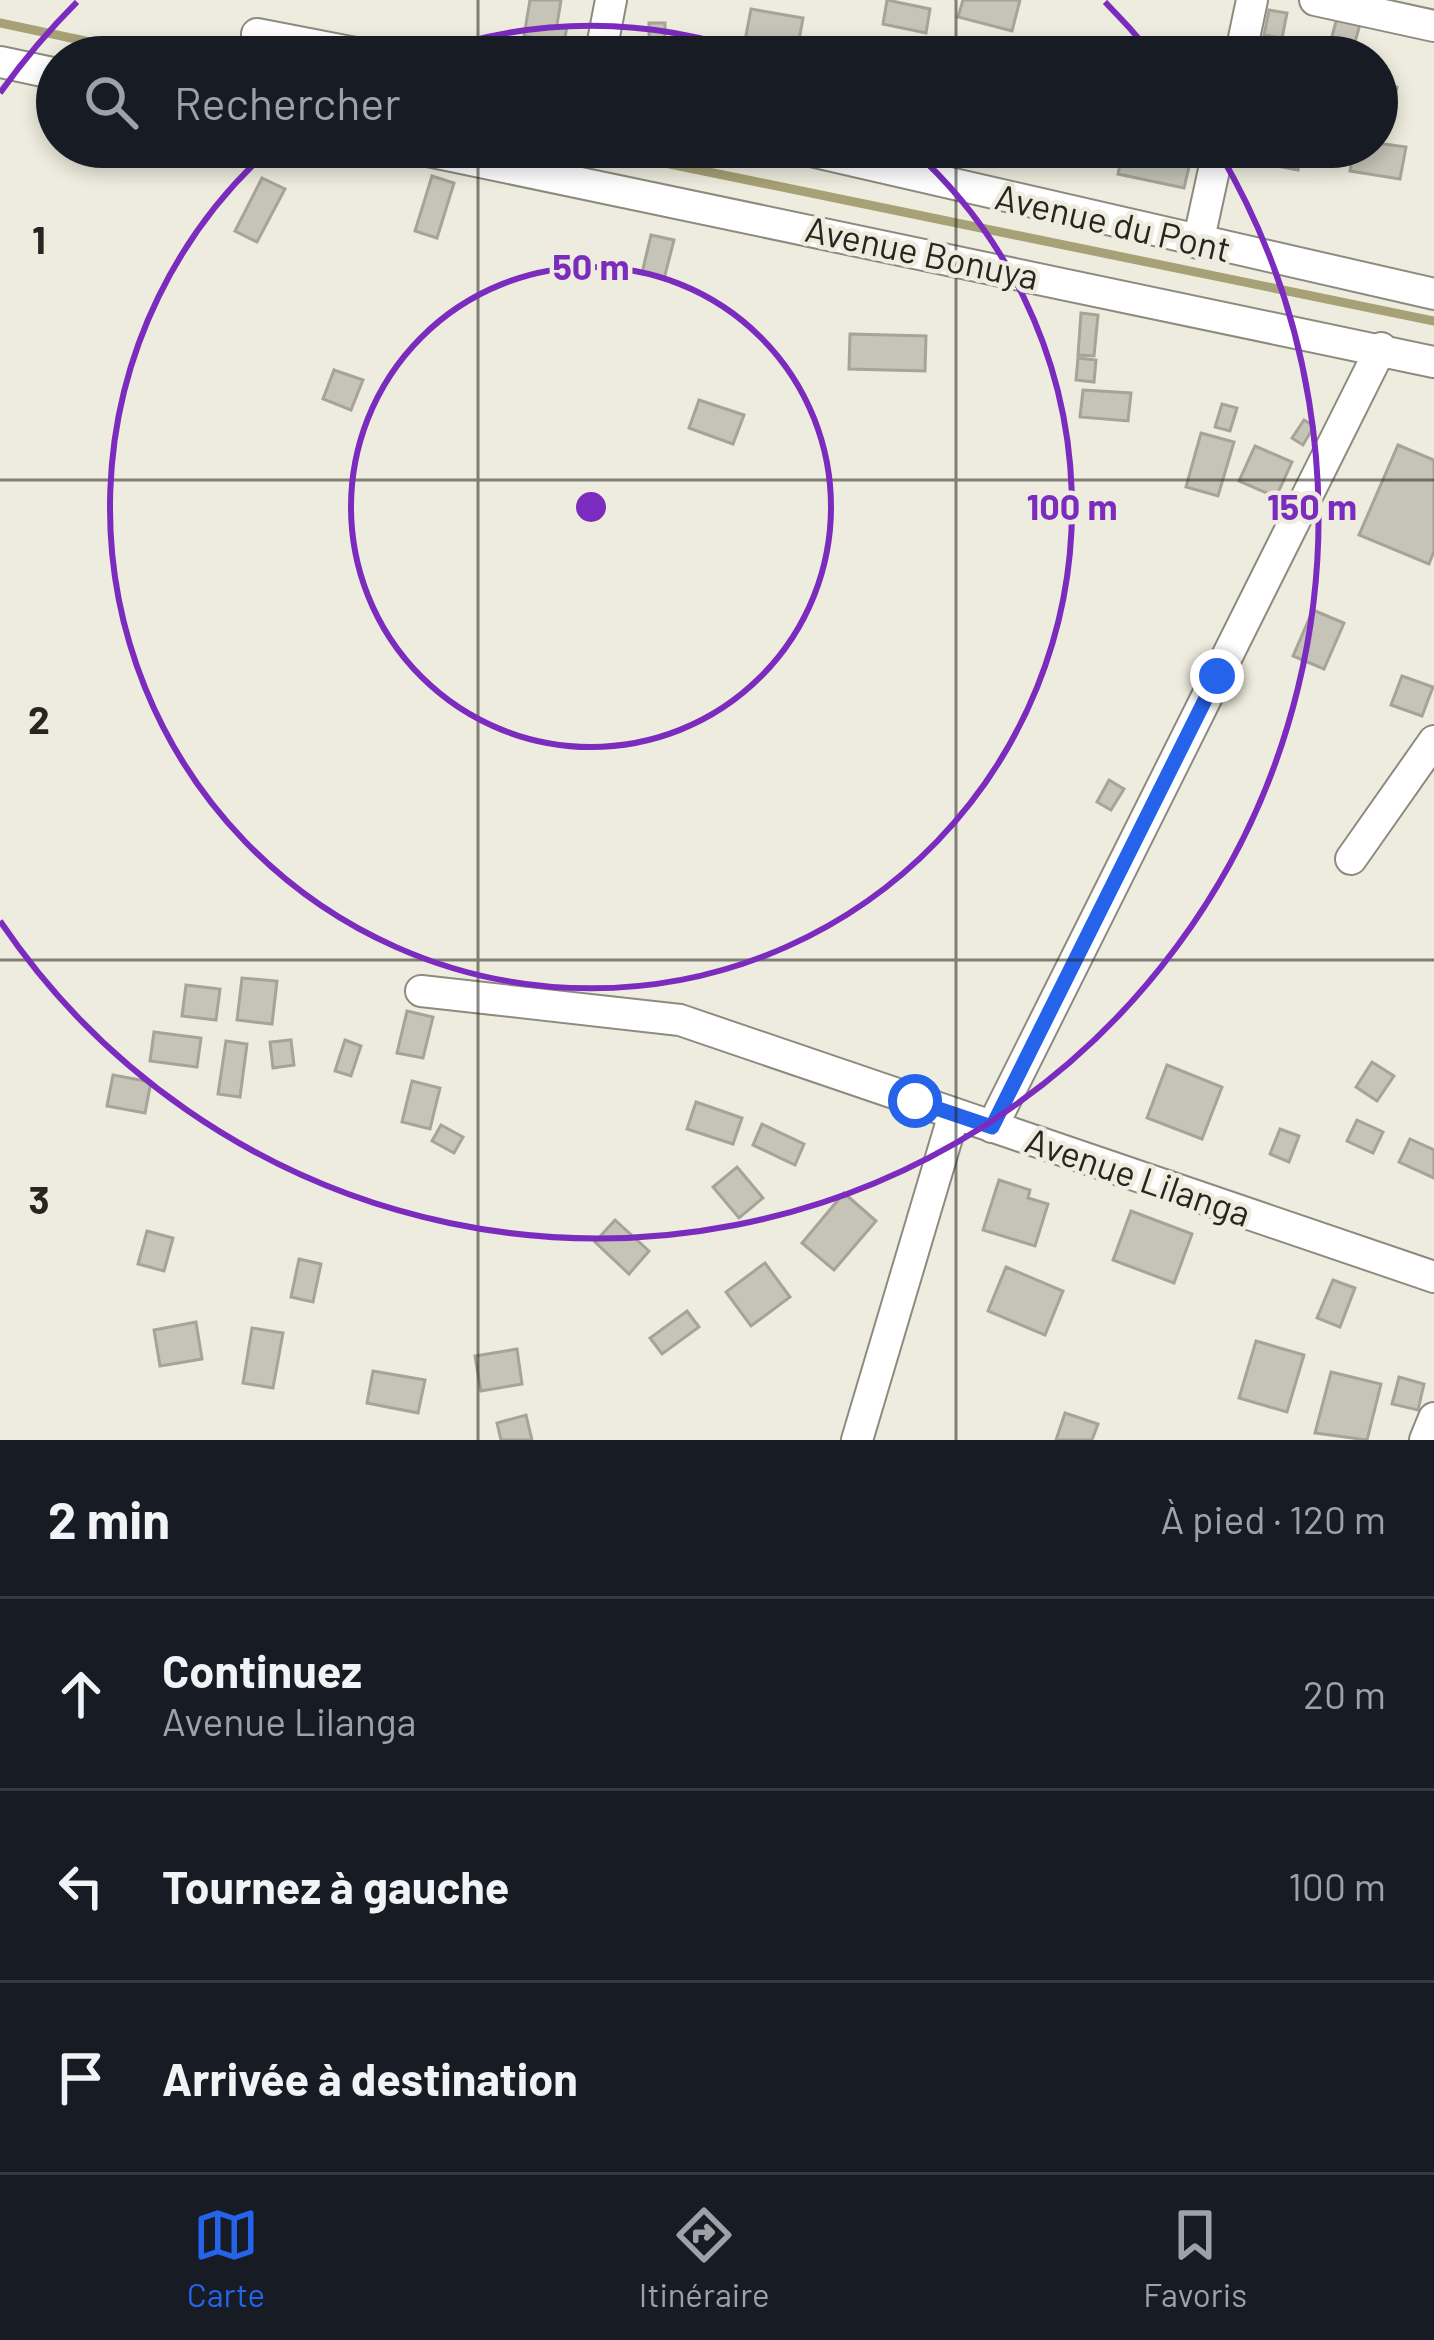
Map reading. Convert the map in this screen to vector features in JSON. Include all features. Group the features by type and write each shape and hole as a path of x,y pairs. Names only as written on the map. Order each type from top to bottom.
{"street":[{"path":"604,36 611,0"},
{"path":"1244,36 1252,0"},
{"path":"1315,0 1434,26"},
{"path":"257,34 267,36"},
{"path":"0,62 36,70"},
{"name":"Avenue Bonuya","path":"511,168 1434,362"},
{"name":"Avenue du Pont","path":"883,168 1434,294"},
{"path":"1198,242 1214,168"},
{"path":"992,1127 1381,348"},
{"path":"1352,859 1434,741"},
{"name":"Avenue Lilanga","path":"421,991 680,1020 1434,1277"},
{"path":"857,1440 954,1114"},
{"path":"1425,1440 1434,1418"}],"building":[{"path":"530,0 561,0 557,25 567,27 565,36 524,36"},
{"path":"887,0 930,9 926,33 883,24"},
{"path":"963,0 1020,0 1012,31 958,17"},
{"path":"751,9 803,18 800,36 746,36"},
{"path":"1269,10 1287,13 1282,36 1264,35"},
{"path":"1337,18 1360,24 1357,36 1332,36"},
{"path":"649,23 665,23 665,36 649,36"},
{"path":"1398,146 1406,147 1400,179 1350,171 1398,168"},
{"path":"1119,168 1189,168 1184,188 1118,174"},
{"path":"432,176 454,183 437,238 415,231"},
{"path":"262,178 285,189 257,242 235,231"},
{"path":"651,235 674,240 664,279 642,273"},
{"path":"1081,313 1098,315 1094,356 1078,355"},
{"path":"850,334 926,336 925,371 849,369"},
{"path":"1078,358 1096,360 1094,382 1076,380"},
{"path":"334,370 363,380 351,410 323,399"},
{"path":"1083,390 1131,393 1128,421 1080,417"},
{"path":"699,400 744,415 733,444 689,428"},
{"path":"1222,404 1237,408 1230,431 1215,427"},
{"path":"1304,420 1314,426 1303,445 1292,438"},
{"path":"1201,433 1234,442 1218,496 1186,487"},
{"path":"1398,445 1434,460 1434,551 1429,564 1359,535"},
{"path":"1255,446 1292,462 1276,497 1239,481"},
{"path":"1313,610 1344,623 1324,669 1293,656"},
{"path":"1402,676 1433,687 1422,716 1391,705"},
{"path":"1109,780 1124,789 1111,810 1097,802"},
{"path":"242,978 277,981 272,1024 237,1020"},
{"path":"186,985 220,989 216,1020 182,1016"},
{"path":"407,1011 433,1017 423,1058 397,1053"},
{"path":"154,1032 201,1038 197,1067 150,1061"},
{"path":"291,1040 294,1065 273,1068 270,1042"},
{"path":"345,1040 361,1046 351,1076 335,1071"},
{"path":"226,1041 247,1044 240,1097 218,1094"},
{"path":"1372,1062 1394,1076 1377,1101 1356,1087"},
{"path":"1167,1065 1222,1087 1202,1139 1147,1118"},
{"path":"113,1075 151,1082 145,1113 107,1106"},
{"path":"412,1081 440,1088 430,1129 402,1122"},
{"path":"696,1102 742,1118 733,1144 687,1129"},
{"path":"1357,1120 1383,1132 1373,1153 1347,1141"},
{"path":"762,1124 804,1144 795,1165 753,1145"},
{"path":"441,1125 463,1137 454,1153 432,1141"},
{"path":"1280,1129 1299,1136 1289,1162 1270,1154"},
{"path":"1410,1139 1434,1150 1434,1178 1399,1162"},
{"path":"737,1167 763,1198 739,1218 713,1187"},
{"path":"999,1180 1030,1190 1028,1198 1048,1204 1035,1246 983,1230"},
{"path":"844,1193 876,1221 834,1270 802,1243"},
{"path":"1131,1211 1192,1234 1174,1283 1113,1260"},
{"path":"615,1220 649,1251 629,1274 595,1242"},
{"path":"147,1231 173,1238 164,1271 138,1264"},
{"path":"299,1259 321,1264 313,1302 291,1297"},
{"path":"765,1263 790,1297 751,1326 726,1292"},
{"path":"1006,1267 1063,1291 1045,1335 988,1311"},
{"path":"1333,1280 1355,1288 1340,1327 1317,1318"},
{"path":"687,1311 699,1327 662,1354 650,1338"},
{"path":"196,1322 202,1359 160,1366 154,1330"},
{"path":"252,1328 283,1333 273,1388 243,1383"},
{"path":"1256,1341 1304,1355 1287,1412 1239,1398"},
{"path":"517,1349 522,1384 481,1391 475,1356"},
{"path":"373,1371 425,1380 418,1413 367,1403"},
{"path":"1331,1372 1381,1384 1367,1440 1315,1433"},
{"path":"1399,1377 1424,1384 1418,1410 1392,1404"},
{"path":"1065,1413 1098,1424 1092,1440 1056,1440"},
{"path":"526,1415 532,1440 501,1440 497,1423"}],"waterway":[{"path":"0,23 62,36"},
{"path":"689,168 1434,321"}],"route":[{"path":"915,1101 992,1127 1217,676"}]}
